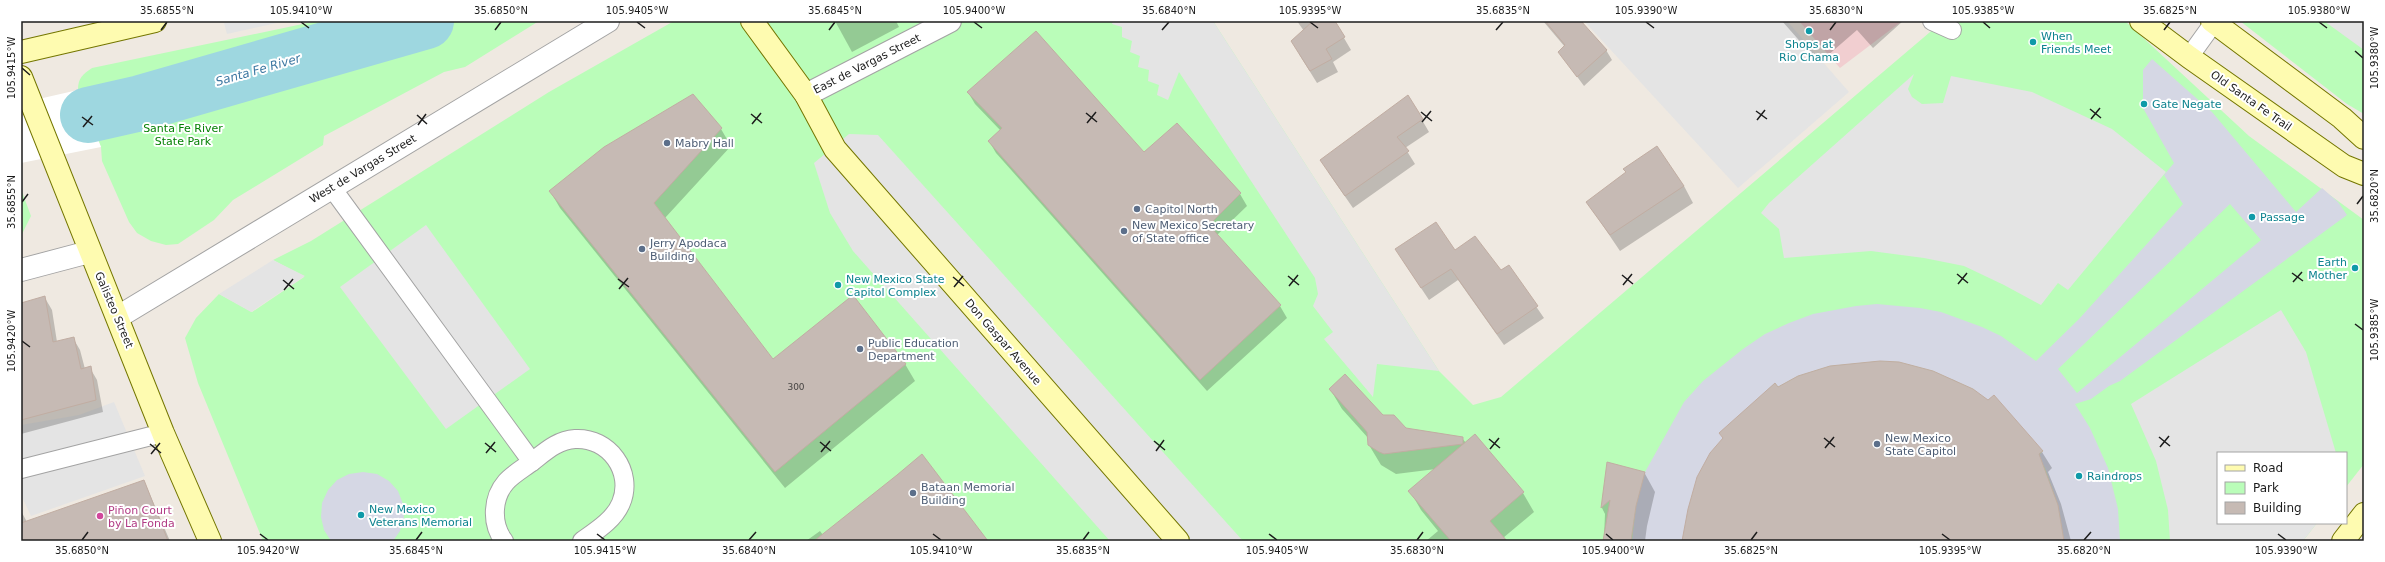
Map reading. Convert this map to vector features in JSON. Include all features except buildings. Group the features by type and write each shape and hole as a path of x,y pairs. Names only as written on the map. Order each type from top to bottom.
{"street":[{"path":"21,52 130,23 155,21"},
{"name":"West de Vargas Street","path":"118,317 608,21"},
{"name":"Don Gaspar Avenue","path":"752,21 806,95 835,149 1178,541"},
{"name":"East de Vargas Street","path":"806,95 950,21"},
{"name":"Old Santa Fe Trail","path":"2141,21 2189,57 2344,166 2364,174"},
{"path":"2214,21 2342,118 2364,138"},
{"name":"Galisteo Street","path":"21,77 89,252 118,317 163,433 210,541"},
{"path":"2342,118 2364,129"},
{"path":"2344,166 2364,180"},
{"path":"21,270 89,252"},
{"path":"2343,541 2364,514"}],"lane":[{"path":"1932,21 1952,30"},
{"path":"2189,57 2214,21"},
{"path":"332,188 532,462"},
{"path":"21,469 163,433"},
{"path":"504,541 498,532 494,517 498,494 506,482 561,442 583,439 603,446 618,462 624,482 620,504 612,517 582,541"}],"shaded area":[{"path":"233,21 286,21 227,34 224,23"},
{"path":"1113,21 1213,21 1439,371 1377,364 1373,397 1324,339 1333,332 1313,306 1318,294 1315,278 1179,72 1168,100 1157,95 1159,85 1148,81 1149,70 1138,67 1140,56 1130,52 1132,41 1122,37 1122,27 1112,24"},
{"path":"1584,21 1787,21 1849,92 1738,188"},
{"path":"1799,21 1902,21 1840,68"},
{"path":"2324,21 2364,21 2364,50"},
{"path":"2152,59 2212,112 2296,212 2322,188 2338,202 2347,215 2120,381 2109,386 2091,399 2075,404 2090,428 2108,468 2118,509 2120,541 2064,541 2058,505 2045,468 2038,456 2043,451 1973,389 1933,371 1899,362 1880,361 1830,366 1798,376 1778,387 1775,383 1723,438 1682,541 1632,541 1636,506 1645,472 1684,402 1703,381 1743,349 1765,334 1789,323 1813,314 1856,306 1877,304 1920,308 1941,312 1982,327 2001,336 2036,361 2079,319 2183,204 2164,175 2174,163 2143,108 2143,70","holes":["2230,204 2261,240 2077,393 2058,369"]},
{"path":"1914,74 1908,89 1912,97 1922,104 1943,103 1951,76 2032,92 2112,129 2166,172 2068,290 2058,283 2041,305 1964,266 1924,258 1871,251 1784,258 1779,229 1761,213 1769,203"},
{"path":"849,134 878,135 1243,541 1110,541 853,251 830,213 814,163"},
{"path":"426,225 530,369 446,429 340,287"},
{"path":"273,260 305,276 251,312 219,294"},
{"path":"2281,310 2306,352 2336,452 2217,452 2217,524 2316,524 2303,541 2170,541 2168,510 2156,461 2131,404"},
{"path":"114,402 145,476 31,516 23,499 21,500 21,425 79,415"},
{"path":"363,472 377,474 389,481 398,491 403,504 404,518 400,531 393,541 331,541 324,530 321,517 322,503 328,490 337,480 349,474"}],"green space":[{"name":"Santa Fe River State Park","path":"317,21 539,21 465,67 444,72 324,136 323,145 233,200 214,220 178,244 166,245 151,241 137,233 129,222 102,161 101,147 78,90 79,82 86,72 92,68"},
{"name":"New Mexico State Capitol Complex","path":"674,21 1213,21 1439,371 1473,405 1501,397 1943,21 2125,21 2249,136 2364,220 2364,464 2347,486 2347,452 2217,452 2217,524 2316,524 2303,541 263,541 198,383 185,338 196,318 219,294 252,312 304,277 273,260 311,241 549,92"},
{"path":"2240,21 2364,21 2364,114 2347,104"},
{"path":"21,189 31,216 21,236"}],"pier":[{"path":"78,90 101,147 21,163 21,103"}],"waterway":[{"name":"Santa Fe River","path":"88,115 141,103 426,21"}],"place":[{"name":"Shops at Rio Chama","path":"1809,31"},
{"name":"When Friends Meet","path":"2033,42"},
{"name":"Gate Negate","path":"2144,104"},
{"name":"Mabry Hall","path":"667,143"},
{"name":"Capitol North","path":"1137,209"},
{"name":"Passage","path":"2252,217"},
{"name":"New Mexico Secretary of State office","path":"1124,231"},
{"name":"Jerry Apodaca Building","path":"642,249"},
{"name":"Earth Mother","path":"2355,268"},
{"name":"New Mexico State Capitol Complex","path":"838,285"},
{"name":"Public Education Department","path":"860,349"},
{"name":"New Mexico State Capitol","path":"1877,444"},
{"name":"Raindrops","path":"2079,476"},
{"name":"Bataan Memorial Building","path":"913,493"},
{"name":"New Mexico Veterans Memorial","path":"361,515"},
{"name":"Piñon Court by La Fonda","path":"100,516"}]}
